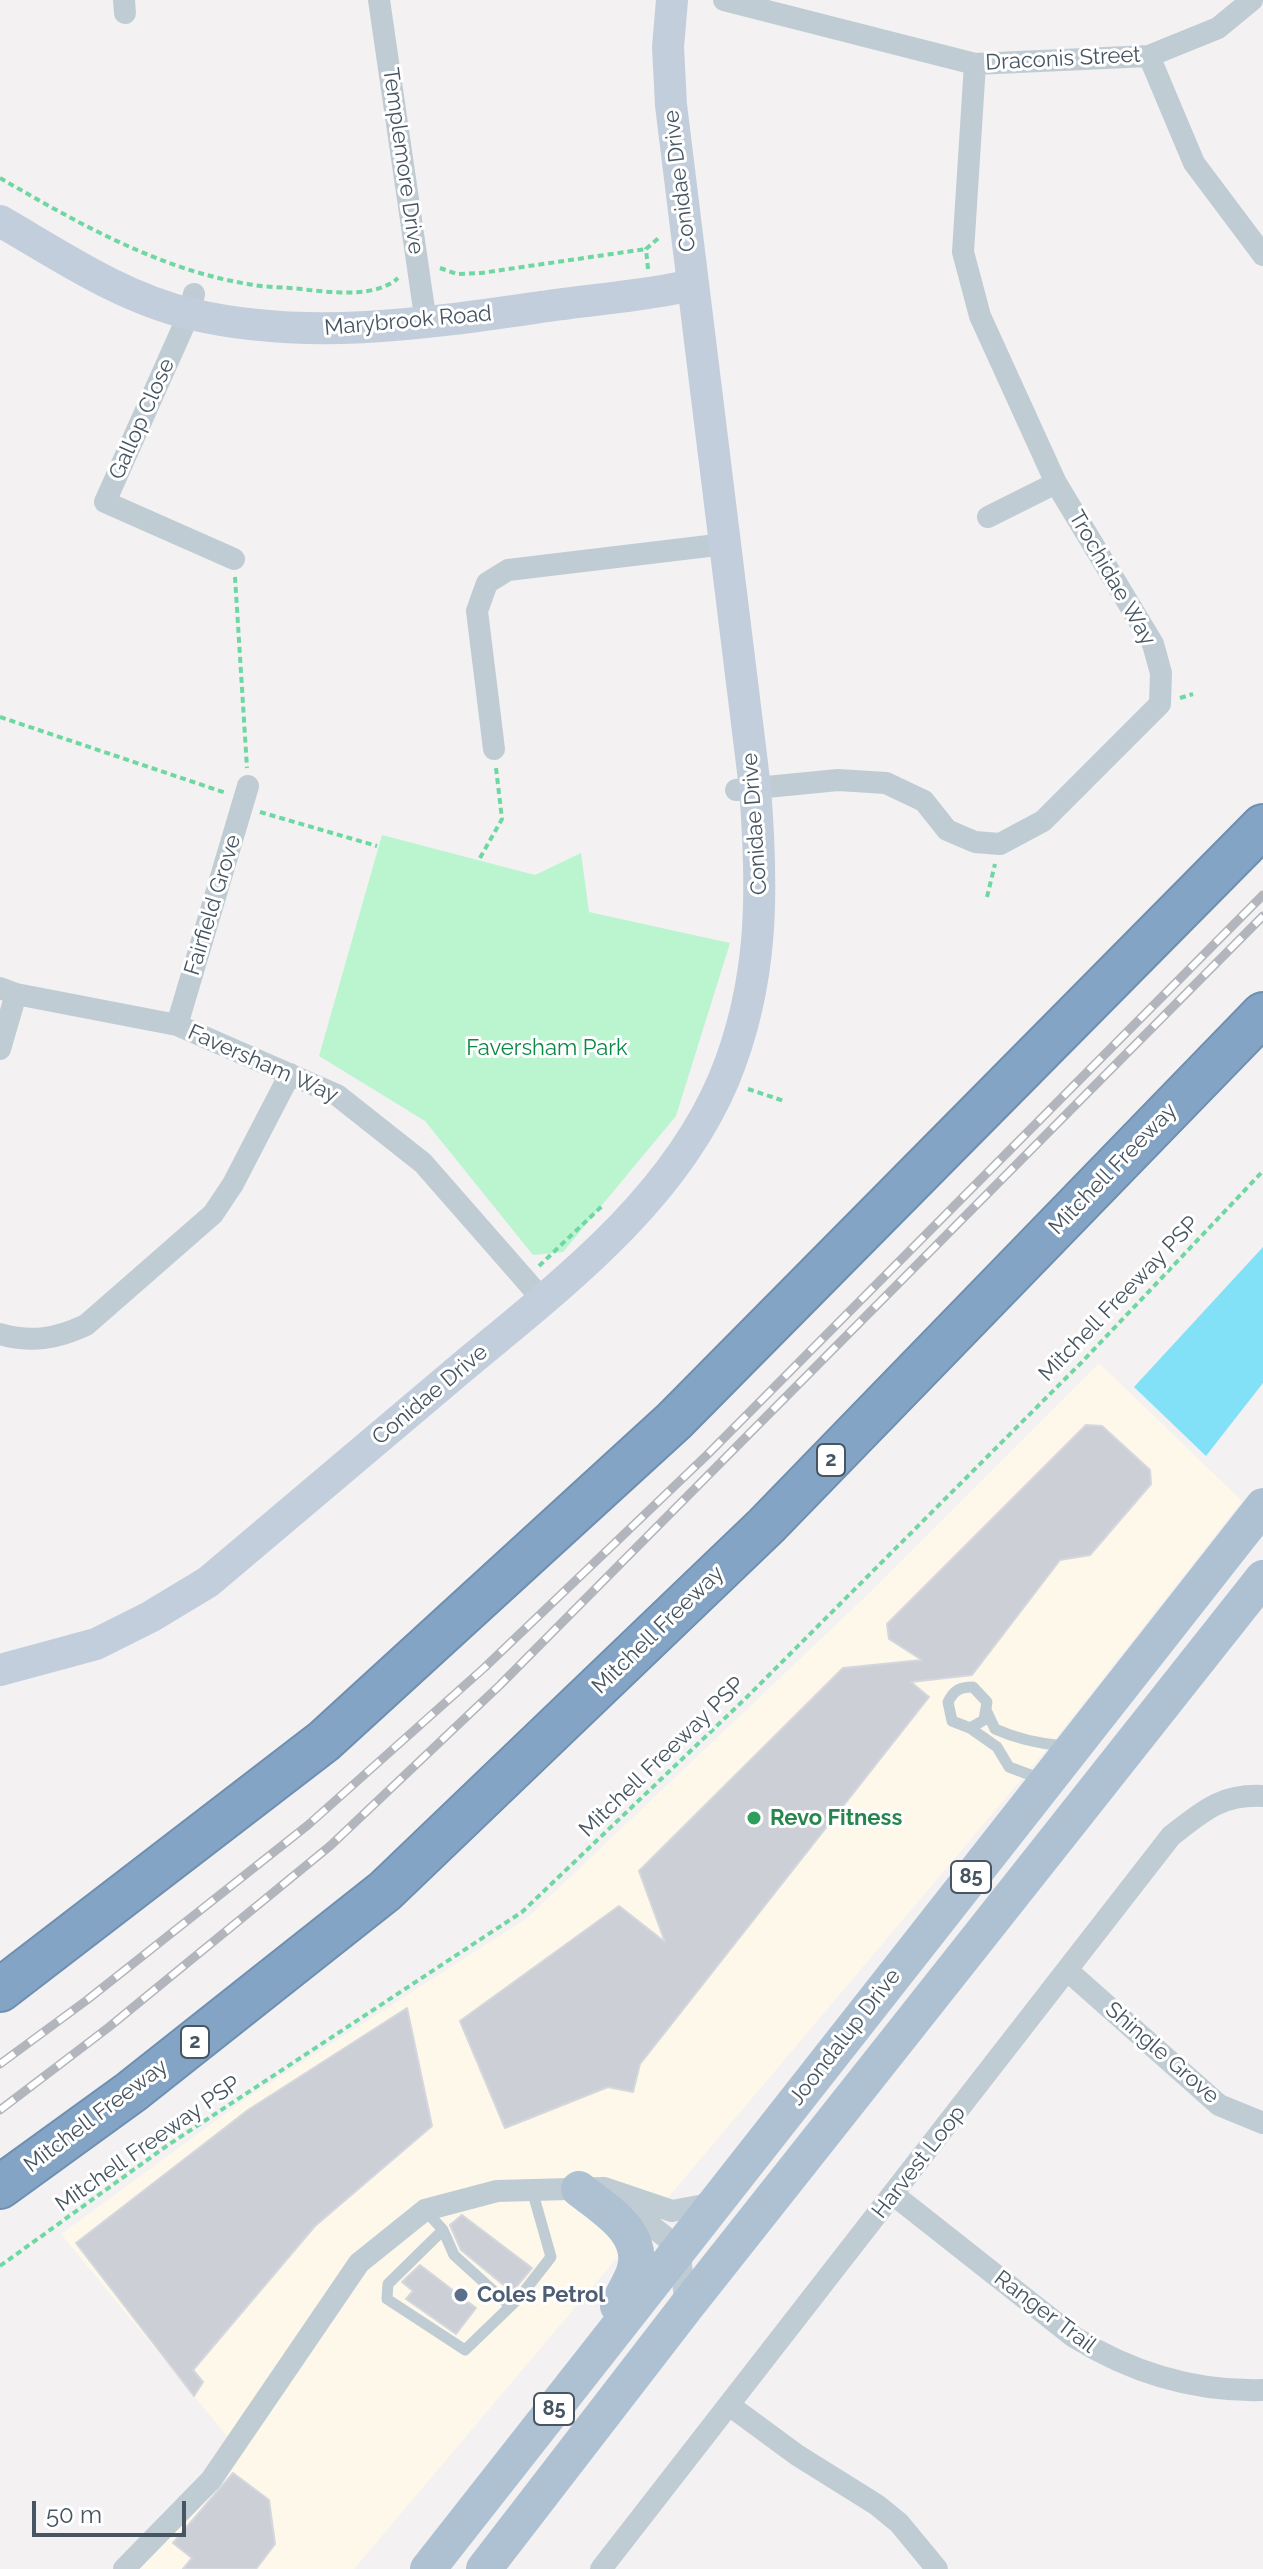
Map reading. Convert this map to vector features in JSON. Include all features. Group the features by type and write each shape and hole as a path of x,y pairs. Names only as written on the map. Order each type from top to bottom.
{"highway":[{"path":"2,1988 324,1741 674,1421 1263,826"},
{"name":"Mitchell Freeway","path":"0,2187 131,2092 385,1891 766,1526 1263,1014"}],"main road":[{"name":"Joondalup Drive","path":"428,2569 1263,1506"},
{"name":"Joondalup Drive","path":"484,2569 686,2307 1263,1578"},
{"path":"1046,1782 1083,1779 1127,1750"},
{"path":"592,2188 625,2226 636,2255 636,2268 601,2348"}],"street":[{"name":"Templemore Drive","path":"379,0 425,312"},
{"name":"Conidae Drive","path":"0,1654 97,1626 124,1615 180,1583 534,1288 649,1200 699,1127 723,1080 743,1026 757,958 762,883 745,789 715,545 671,272 648,57 652,0"},
{"name":"Conidae Drive","path":"671,272 668,74 672,0"},
{"name":"Draconis Street","path":"724,0 975,64 1149,56 1218,28 1252,0"},
{"path":"1149,56 1194,163 1263,255"},
{"name":"Trochidae Way","path":"975,64 963,252 980,316 1056,483 1153,644 1161,673 1160,704 1043,821 1000,844"},
{"name":"Marybrook Road","path":"0,201 119,269 191,304"},
{"name":"Marybrook Road","path":"0,221 102,280 191,304 247,324 336,330 425,312 671,272"},
{"name":"Gallop Close","path":"191,304 105,502 234,559"},
{"path":"988,517 1056,483"},
{"path":"494,749 477,611 487,583 508,570 715,545"},
{"path":"745,789 838,780 886,783 924,801 947,830 975,842 1000,844"},
{"name":"Conidae Drive","path":"0,1670 96,1644 150,1617 208,1582 619,1212 680,1131 704,1082 731,1003 741,934 741,845 745,789"},
{"name":"Fairfield Grove","path":"177,1025 244,797"},
{"path":"0,1049 8,991"},
{"name":"Faversham Way","path":"8,991 177,1025 337,1095 423,1163 534,1288"},
{"path":"0,1334 38,1340 62,1336 86,1325 213,1214 233,1184 290,1074"},
{"name":"Harvest Loop","path":"601,2569 1171,1836 1208,1807 1239,1795 1263,1796"},
{"name":"Shingle Grove","path":"1068,1971 1219,2105 1263,2123"},
{"path":"592,2188 679,2248 686,2307"},
{"path":"124,2569 211,2480 359,2263 425,2210 497,2191 592,2188 672,2211 715,2203"},
{"name":"Ranger Trail","path":"894,2195 1074,2337 1105,2357 1190,2385 1223,2391 1263,2390"},
{"path":"729,2405 797,2455 877,2505 899,2523 937,2569"}],"lane":[{"path":"970,1728 984,1720 987,1702 973,1687 962,1687 953,1693 948,1702 952,1721 970,1728 997,1747 1009,1767 1046,1782"},
{"path":"987,1712 995,1729 1011,1736 1036,1740 1048,1748 1074,1747"},
{"path":"443,2230 388,2284 387,2299 465,2350 510,2306 551,2257 532,2190"},
{"path":"425,2210 443,2230 454,2255 510,2306"}],"path":[{"path":"0,178 105,236 186,268 248,284 355,292 391,285 408,269 436,267 457,274 671,272 662,235"},
{"path":"234,559 244,797"},
{"path":"0,717 244,797 377,846"},
{"path":"480,858 502,819 494,749"},
{"path":"987,897 1000,844"},
{"path":"723,1080 784,1101"},
{"name":"Mitchell Freeway PSP","path":"0,2266 168,2145 522,1912 704,1739 992,1452 1263,1171"},
{"path":"534,1288 603,1205"}],"shaded area":[{"path":"1099,1363 1242,1501 1048,1748 354,2569 118,2569 240,2452 61,2234 247,2098 527,1918 862,1600"}],"green space":[{"name":"Faversham Park","path":"382,835 535,875 581,853 589,912 730,943 676,1116 563,1252 533,1255 425,1121 319,1056"}],"water":[{"path":"1263,1247 1263,1383 1206,1456 1134,1387"}],"building":[{"path":"1086,1425 1102,1426 1150,1470 1151,1484 1090,1555 1060,1560 972,1675 911,1682 929,1697 640,2064 633,2092 608,2087 505,2128 460,2021 619,1906 665,1942 639,1871 843,1668 922,1660 889,1639 887,1624"},
{"path":"407,2008 432,2126 315,2226 193,2370 203,2382 194,2396 76,2243 248,2110"},
{"path":"462,2215 532,2268 512,2292 461,2250 450,2225"},
{"path":"420,2265 476,2308 456,2334 406,2299 413,2291 402,2282"},
{"path":"233,2473 269,2500 275,2544 256,2569 183,2569 192,2558 173,2543"}],"railway":[{"path":"0,2064 87,2000 308,1825 484,1668 707,1455 1263,895"},
{"path":"0,2110 109,2027 330,1846 500,1685 1263,916"}],"place":[{"name":"Revo Fitness","path":"754,1818"},
{"name":"Coles Petrol","path":"461,2295"}]}
